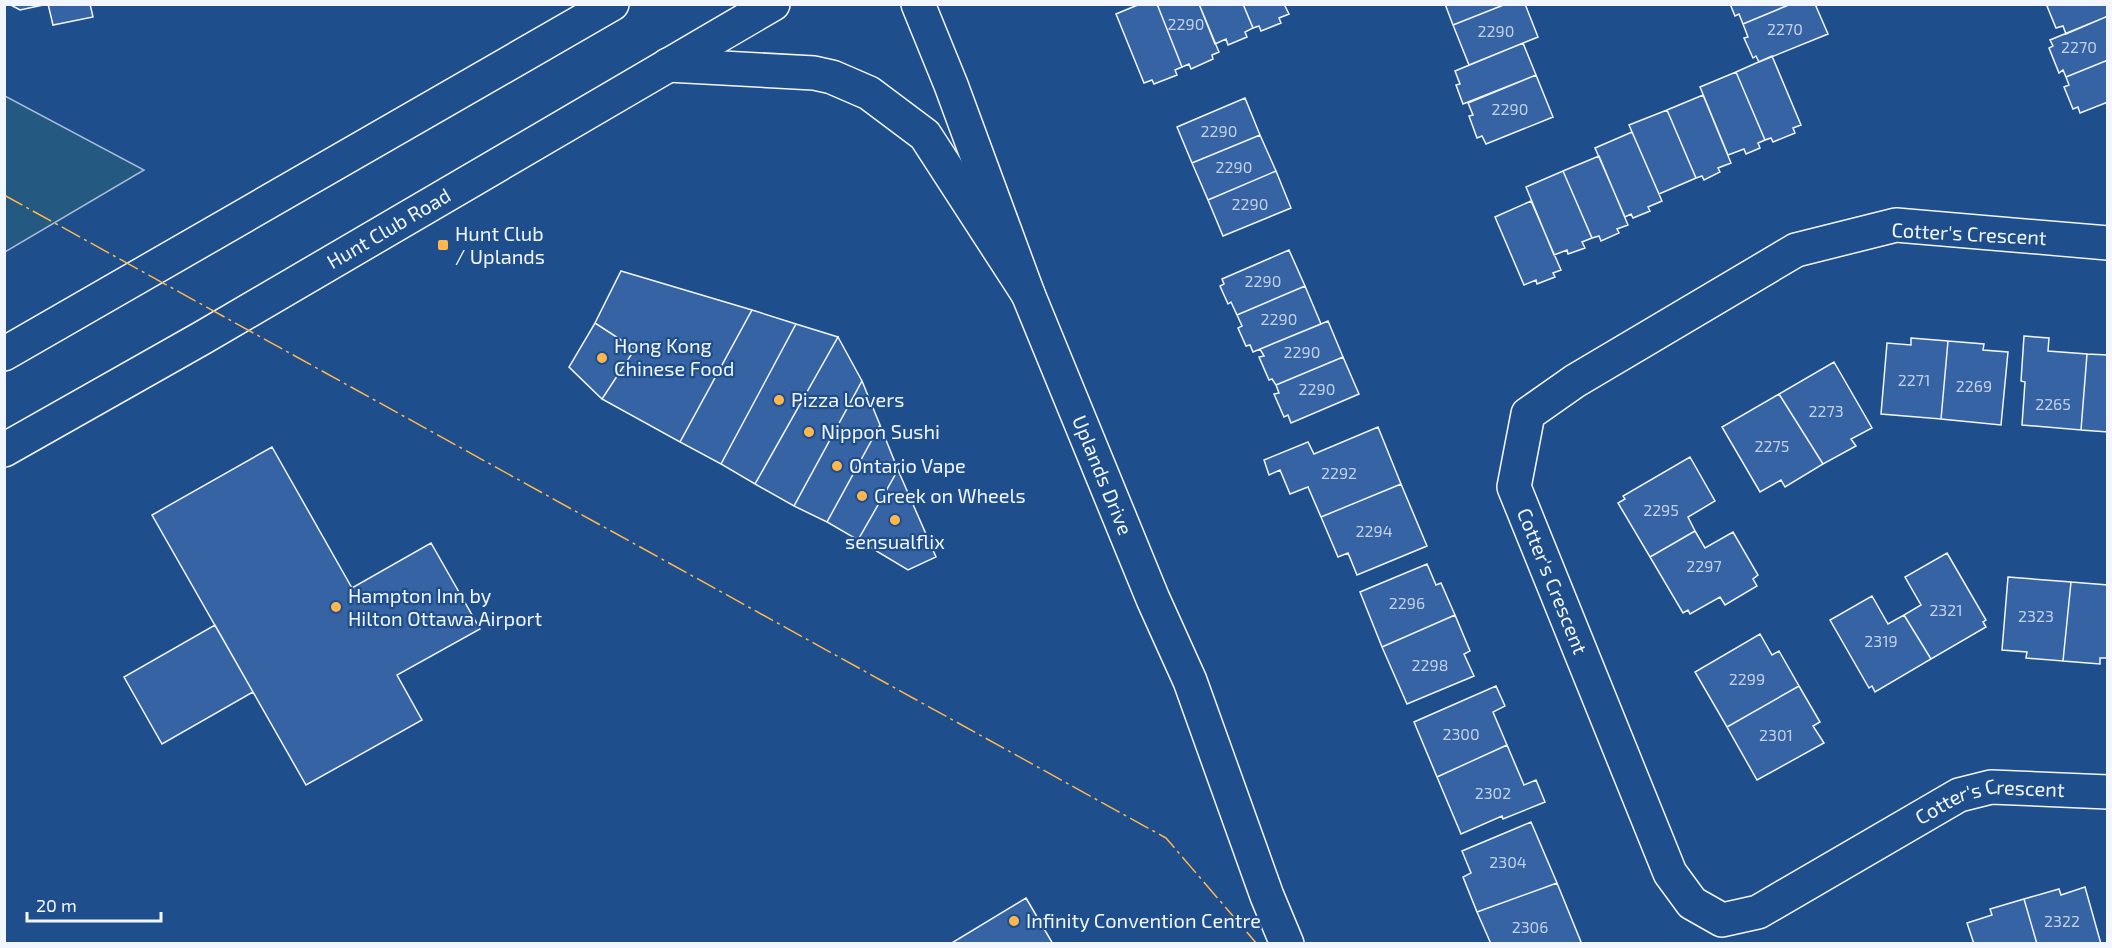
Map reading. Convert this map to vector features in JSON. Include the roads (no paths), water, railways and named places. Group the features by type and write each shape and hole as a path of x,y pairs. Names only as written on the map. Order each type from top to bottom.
{"main road":[{"path":"4,354 612,4"},
{"name":"Hunt Club Road","path":"4,450 202,338 773,4"},
{"name":"Uplands Drive","path":"918,4 951,85 1028,294 1153,599 1190,681 1267,896 1287,944"},
{"path":"668,65 814,73 832,77 869,93 925,135 1028,294"},
{"name":"Cotter's Crescent","path":"2108,243 1896,225 1796,250 1575,381 1528,414 1514,487 1670,873 1692,903 1722,920 1758,912 1959,795 1991,787 2108,792"}],"place":[{"name":"Hunt Club / Uplands","path":"443,245"},
{"name":"Hong Kong Chinese Food","path":"602,358"},
{"name":"Pizza Lovers","path":"779,400"},
{"name":"Nippon Sushi","path":"809,432"},
{"name":"Ontario Vape","path":"837,466"},
{"name":"Greek on Wheels","path":"862,496"},
{"name":"sensualflix","path":"895,520"},
{"name":"Hampton Inn by Hilton Ottawa Airport","path":"336,607"},
{"name":"Infinity Convention Centre","path":"1014,921"}]}
